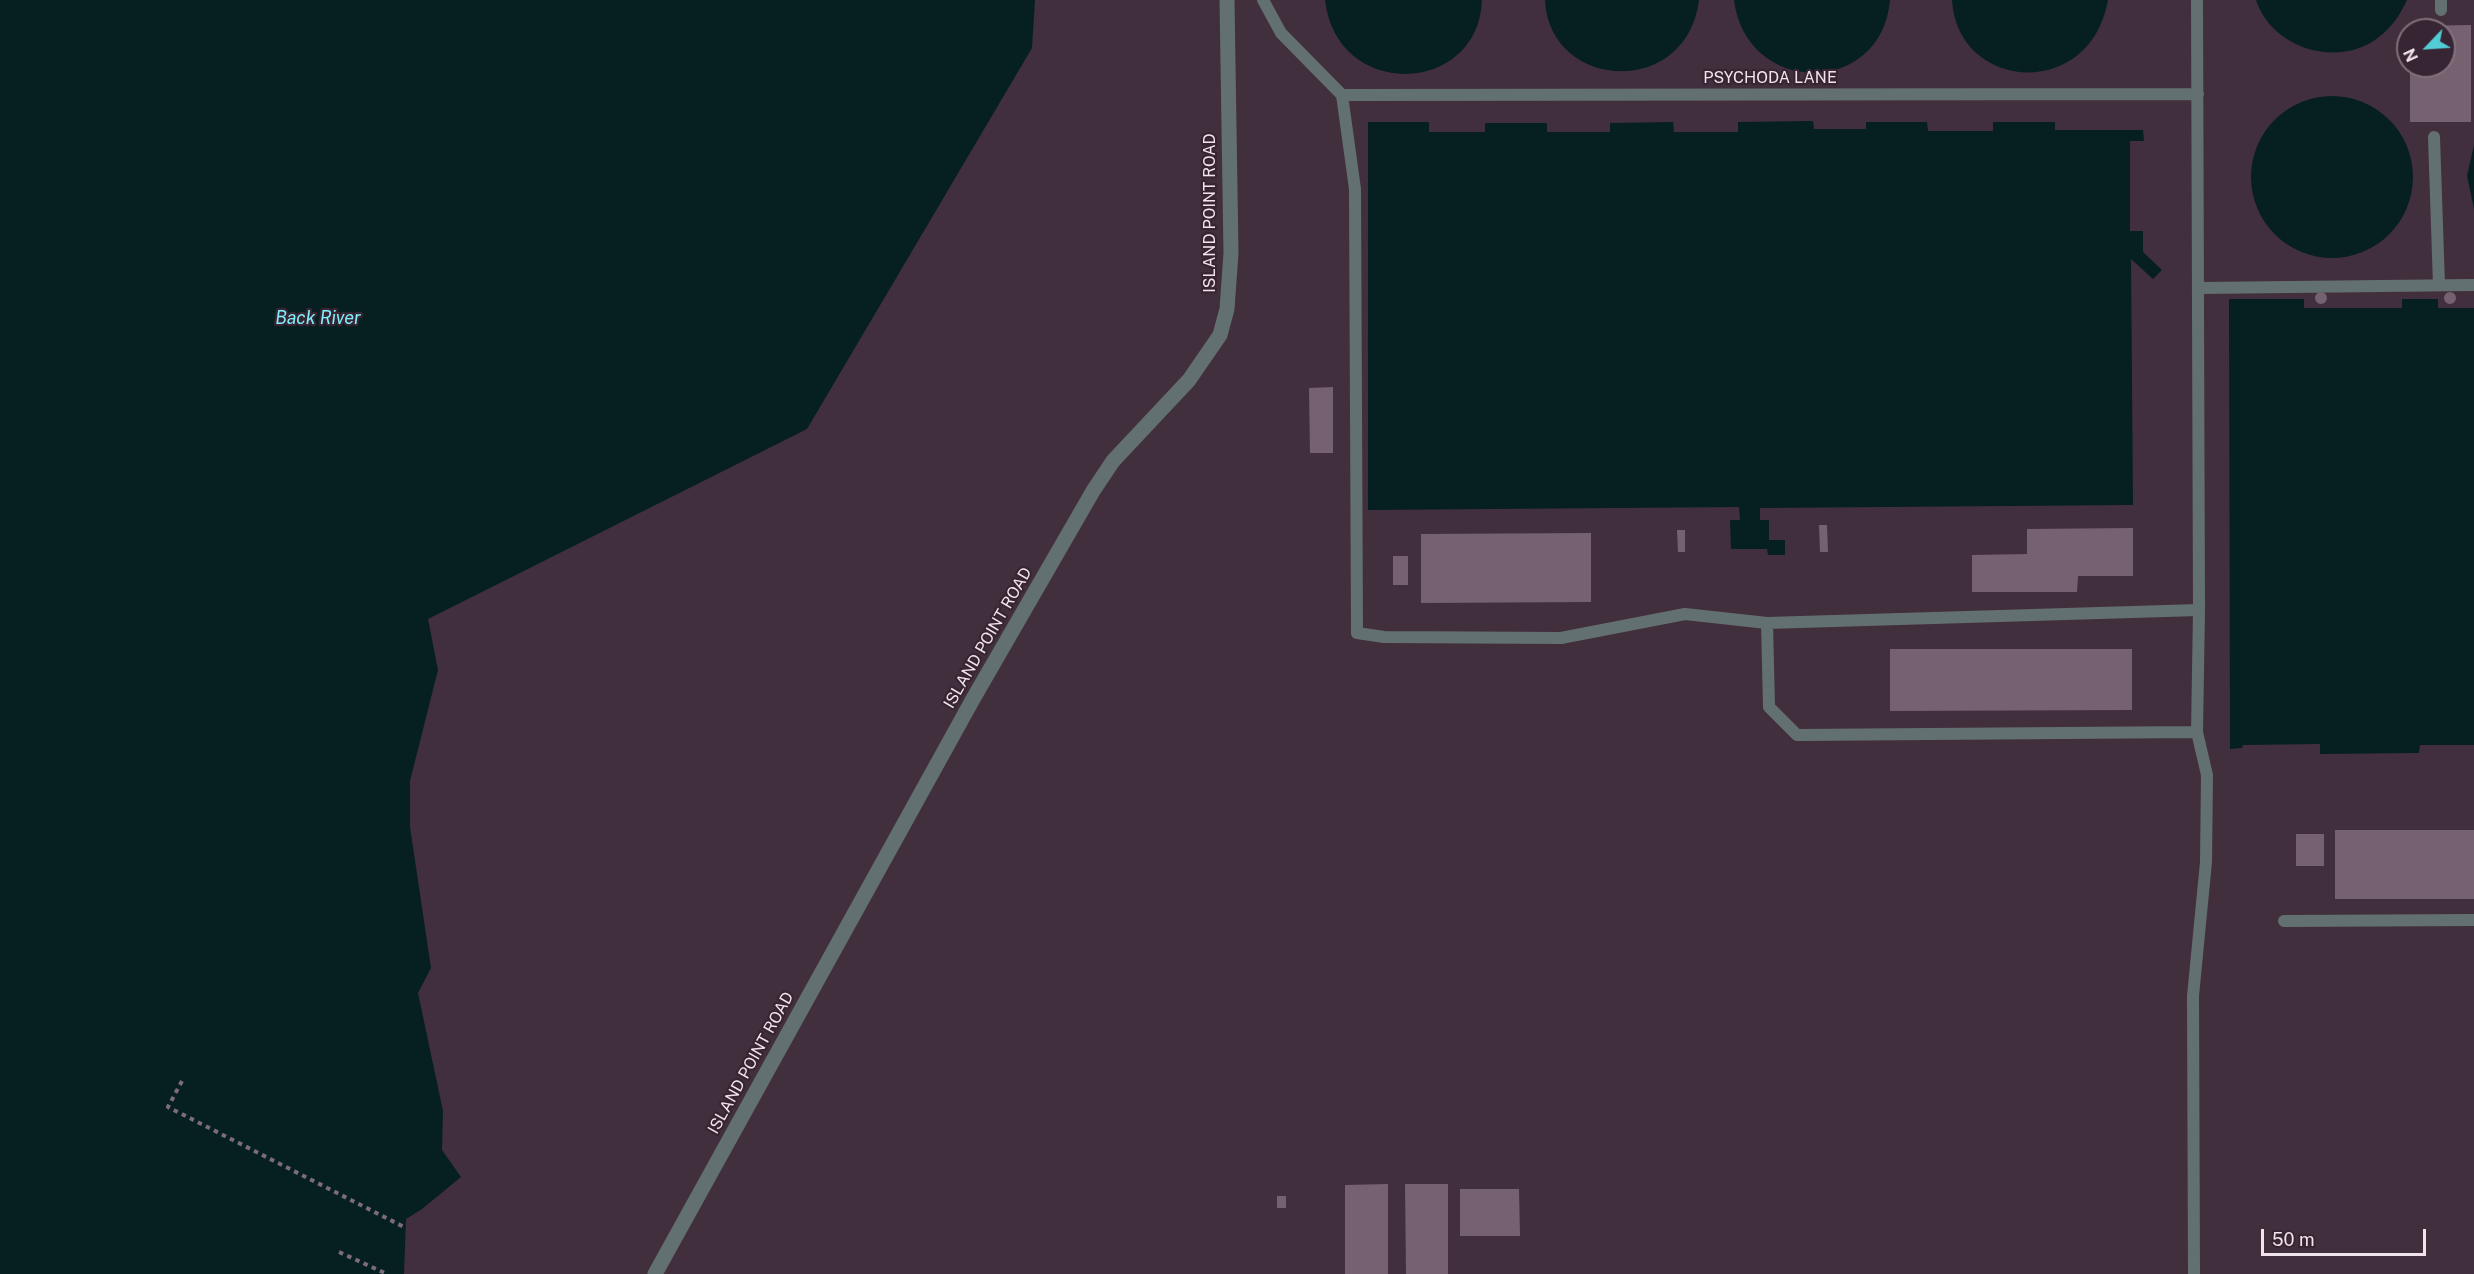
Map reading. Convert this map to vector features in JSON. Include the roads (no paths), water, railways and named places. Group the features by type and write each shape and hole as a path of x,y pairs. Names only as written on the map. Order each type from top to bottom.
{"street":[{"name":"ISLAND POINT ROAD","path":"655,1274 967,710 1093,491 1113,461 1189,380 1220,335 1227,309 1231,253 1227,0"}],"lane":[{"path":"1263,0 1281,33 1342,95 1355,189 1357,633 1384,637 1561,638 1685,614 1767,623 2199,610"},
{"path":"2194,1274 2193,996 2206,851 2207,775 2197,732 2199,288 2197,0"},
{"name":"PSYCHODA LANE","path":"1342,95 2198,94"},
{"path":"2434,137 2439,285"},
{"path":"2199,288 2474,285"},
{"path":"1767,623 1769,707 1797,735 2197,732"},
{"path":"2284,921 2474,920"}],"water":[{"name":"Back River","path":"0,0 1035,0 1032,48 807,429 428,619 438,670 410,781 410,827 431,968 418,993 443,1111 442,1150 461,1177 406,1219 404,1274 0,1274"},
{"path":"1325,0 1482,0 1475,31 1458,54 1434,69 1407,74 1379,70 1354,56 1335,33"},
{"path":"1545,0 1699,0 1689,32 1670,55 1646,68 1619,71 1592,66 1569,52 1552,30"},
{"path":"1734,0 1890,0 1881,32 1864,55 1840,68 1814,73 1787,68 1762,55 1744,32"},
{"path":"1952,0 2108,0 2096,33 2077,56 2052,69 2025,72 1999,67 1976,53 1959,30"},
{"path":"2256,0 2407,0 2402,11 2379,37 2363,47 2345,52 2308,49 2291,42 2276,31 2264,17"},
{"path":"2332,96 2363,103 2377,110 2389,120 2399,132 2406,146 2413,177 2406,208 2399,222 2389,234 2377,244 2363,251 2332,258 2301,251 2287,244 2275,234 2265,222 2258,208 2251,177 2258,146 2265,132 2275,120 2287,110 2301,103"},
{"path":"1813,121 1814,129 1866,129 1866,122 1927,122 1928,131 1993,131 1993,122 2055,122 2055,130 2143,130 2144,141 2130,141 2130,231 2143,231 2143,252 2162,270 2153,279 2131,259 2133,505 1760,508 1760,520 1769,520 1769,540 1785,540 1785,555 1768,555 1767,549 1731,549 1730,520 1740,520 1739,507 1368,510 1368,122 1429,122 1429,132 1485,132 1485,123 1547,123 1547,132 1610,132 1610,123 1673,122 1674,132 1738,132 1738,122"},
{"path":"2474,145 2474,209 2467,176"},
{"path":"2229,299 2304,299 2304,308 2402,308 2402,299 2438,299 2438,308 2474,308 2474,745 2420,745 2419,753 2320,754 2320,744 2243,745 2242,748 2230,749"}]}
